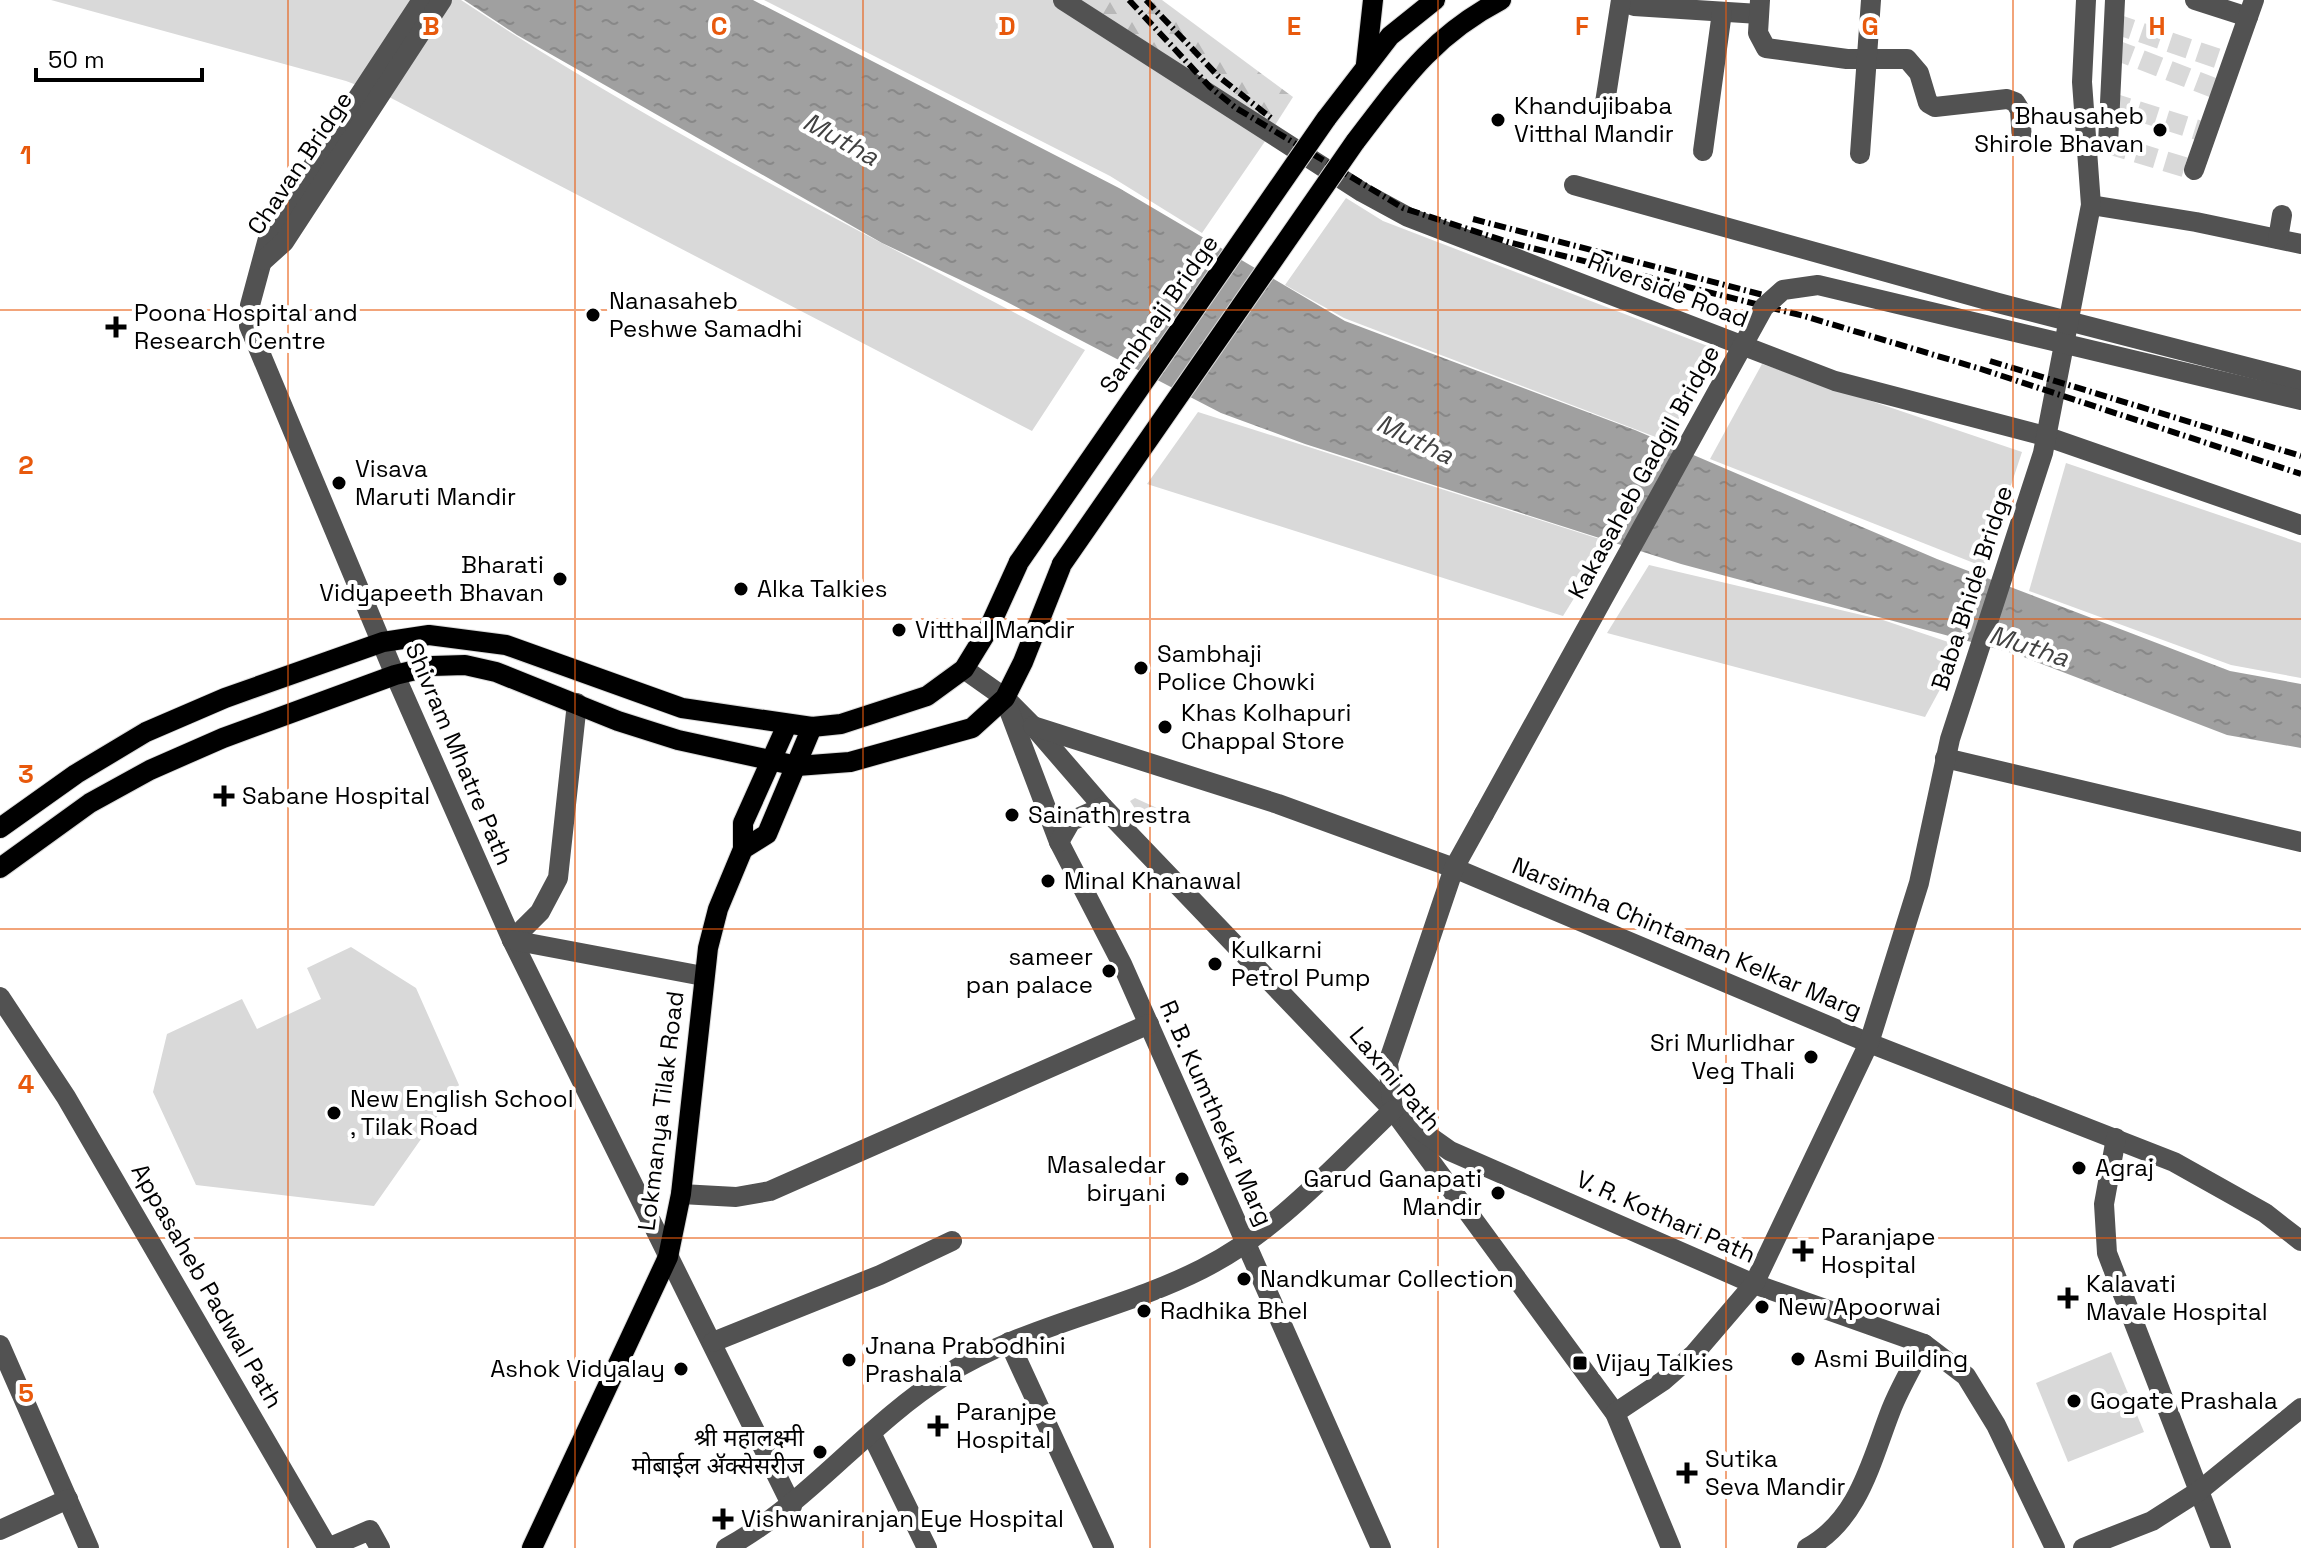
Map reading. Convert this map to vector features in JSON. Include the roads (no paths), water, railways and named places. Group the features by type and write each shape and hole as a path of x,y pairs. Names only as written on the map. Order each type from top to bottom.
{"main road":[{"path":"1366,64 1373,0"},
{"path":"0,868 90,803 150,770 223,738 395,675 432,666 465,665 496,672 678,740 797,766 850,762 972,728 1005,698 1023,662 1062,564 1355,142 1419,59 1452,30 1470,7 1501,0"},
{"path":"1424,2 1452,30"},
{"name":"Sambhaji Bridge","path":"964,669 988,630 1019,562 1326,119 1366,64 1424,2"},
{"path":"0,828 76,774 146,732 225,698 383,642 429,635 506,645 682,708 812,727 841,724 927,696 964,669"},
{"path":"743,849 743,823 787,725"},
{"path":"743,849 767,834 812,727"},
{"name":"Lokmanya Tilak Road","path":"532,1548 668,1257 681,1194 703,976 718,909 743,849"}],"street":[{"name":"Chavan Bridge","path":"264,260 422,0"},
{"name":"Chavan Bridge","path":"277,237 442,0"},
{"name":"Riverside Road","path":"1063,0 1362,192 1408,217 1835,381 2301,525"},
{"path":"1604,109 1621,0 1634,6 1722,12 1759,7 1758,33 1766,48 1825,57 1897,57 1913,63 1924,94 1935,107 2007,99 2015,102 2020,110 2022,141"},
{"path":"1860,154 1871,0"},
{"name":"Baba Bhide Bridge","path":"1615,1413 1663,1381 1694,1354 1754,1284 1869,1043 1919,883 1948,749 2044,444 2070,321 2091,205 2082,82 2086,0"},
{"path":"2108,144 2115,0"},
{"path":"2194,170 2251,8 2195,0"},
{"path":"1703,151 1722,12"},
{"path":"1574,185 2301,381"},
{"path":"2091,205 2301,244"},
{"path":"2278,239 2282,215"},
{"name":"Shivram Mhatre Path","path":"264,260 250,305 249,326 395,675 512,940 792,1506"},
{"name":"Kakasaheb Gadgil Bridge","path":"1393,1110 1388,1063 1454,868 1764,307 1783,290 1818,285 2301,400"},
{"name":"Laxmi Path","path":"964,669 1005,698 1033,726 1103,807 1393,1110 1615,1413 1671,1548"},
{"name":"R. B. Kumthekar Marg","path":"1005,698 1059,842 1149,1024 1381,1548"},
{"path":"512,940 540,912 558,878 577,703"},
{"name":"Narsimha Chintaman Kelkar Marg","path":"1033,726 1278,804 1454,868 1869,1043 2174,1162 2299,1234"},
{"path":"1948,749 2301,842"},
{"path":"1059,842 1071,821 1103,807"},
{"path":"512,940 703,976"},
{"name":"Appasaheb Padwal Path","path":"0,997 66,1097 328,1548 370,1530 380,1548"},
{"path":"681,1194 736,1197 794,1182 1149,1024"},
{"path":"726,1548 792,1506 907,1402 945,1375 1009,1342 1202,1269 1245,1242 1292,1206 1393,1110"},
{"name":"V. R. Kothari Path","path":"1393,1110 1450,1151 1754,1284 1924,1344 1966,1376 1996,1425 2055,1548"},
{"path":"2116,1138 2104,1204 2107,1253 2221,1548"},
{"path":"713,1342 880,1275 952,1241"},
{"path":"1009,1342 1104,1548"},
{"path":"1807,1548 1831,1532 1846,1516 1862,1486 1892,1407 1924,1344"},
{"path":"0,1345 89,1548"},
{"path":"2083,1548 2152,1521 2199,1491 2301,1408"},
{"path":"872,1435 927,1548"},
{"path":"0,1530 68,1499"}],"water":[{"name":"Mutha","path":"464,0 753,0 1119,188 1345,321 1635,430 1937,559 2230,671 2301,684 2301,748 2227,735 2016,654 1681,564 1305,444 1221,413 1003,300 882,243 517,35"}],"tunnel":[{"path":"2113,23 2231,63"},
{"path":"2113,49 2222,91"},
{"path":"2109,102 2207,133"},
{"path":"2108,144 2194,170"}],"railway":[{"path":"1129,0 1210,87 1236,108 1403,208 1508,242 1804,316 1981,369 2301,474"},
{"path":"1146,0 1218,76 1271,118"},
{"path":"1473,219 1786,301"},
{"path":"1990,361 2301,456"}],"place":[{"name":"Khandujibaba Vitthal Mandir","path":"1498,120"},
{"name":"Bhausaheb Shirole Bhavan","path":"2160,130"},
{"name":"Nanasaheb Peshwe Samadhi","path":"593,315"},
{"name":"Poona Hospital and Research Centre","path":"116,327"},
{"name":"Visava Maruti Mandir","path":"339,483"},
{"name":"Bharati Vidyapeeth Bhavan","path":"560,579"},
{"name":"Alka Talkies","path":"741,589"},
{"name":"Vitthal Mandir","path":"899,630"},
{"name":"Sambhaji Police Chowki","path":"1141,668"},
{"name":"Khas Kolhapuri Chappal Store","path":"1165,727"},
{"name":"Sabane Hospital","path":"224,796"},
{"name":"Sainath restra","path":"1012,815"},
{"name":"Minal Khanawal","path":"1048,881"},
{"name":"Kulkarni Petrol Pump","path":"1215,964"},
{"name":"sameer pan palace","path":"1109,971"},
{"name":"Sri Murlidhar Veg Thali","path":"1811,1057"},
{"name":"New English School , Tilak Road","path":"334,1113"},
{"name":"Agraj","path":"2079,1168"},
{"name":"Masaledar biryani","path":"1182,1179"},
{"name":"Garud Ganapati Mandir","path":"1498,1193"},
{"name":"Paranjape Hospital","path":"1803,1251"},
{"name":"Nandkumar Collection","path":"1244,1279"},
{"name":"Kalavati Mavale Hospital","path":"2068,1298"},
{"name":"New Apoorwai","path":"1762,1307"},
{"name":"Radhika Bhel","path":"1144,1311"},
{"name":"Asmi Building","path":"1798,1359"},
{"name":"Jnana Prabodhini Prashala","path":"849,1360"},
{"name":"Vijay Talkies","path":"1580,1363"},
{"name":"Ashok Vidyalay","path":"681,1369"},
{"name":"Gogate Prashala","path":"2074,1401"},
{"name":"Paranjpe Hospital","path":"938,1426"},
{"name":"श्री महालक्ष्मी मोबाईल ॲक्सेसरीज","path":"820,1452"},
{"name":"Sutika Seva Mandir","path":"1687,1473"},
{"name":"Vishwaniranjan Eye Hospital","path":"723,1519"}]}
